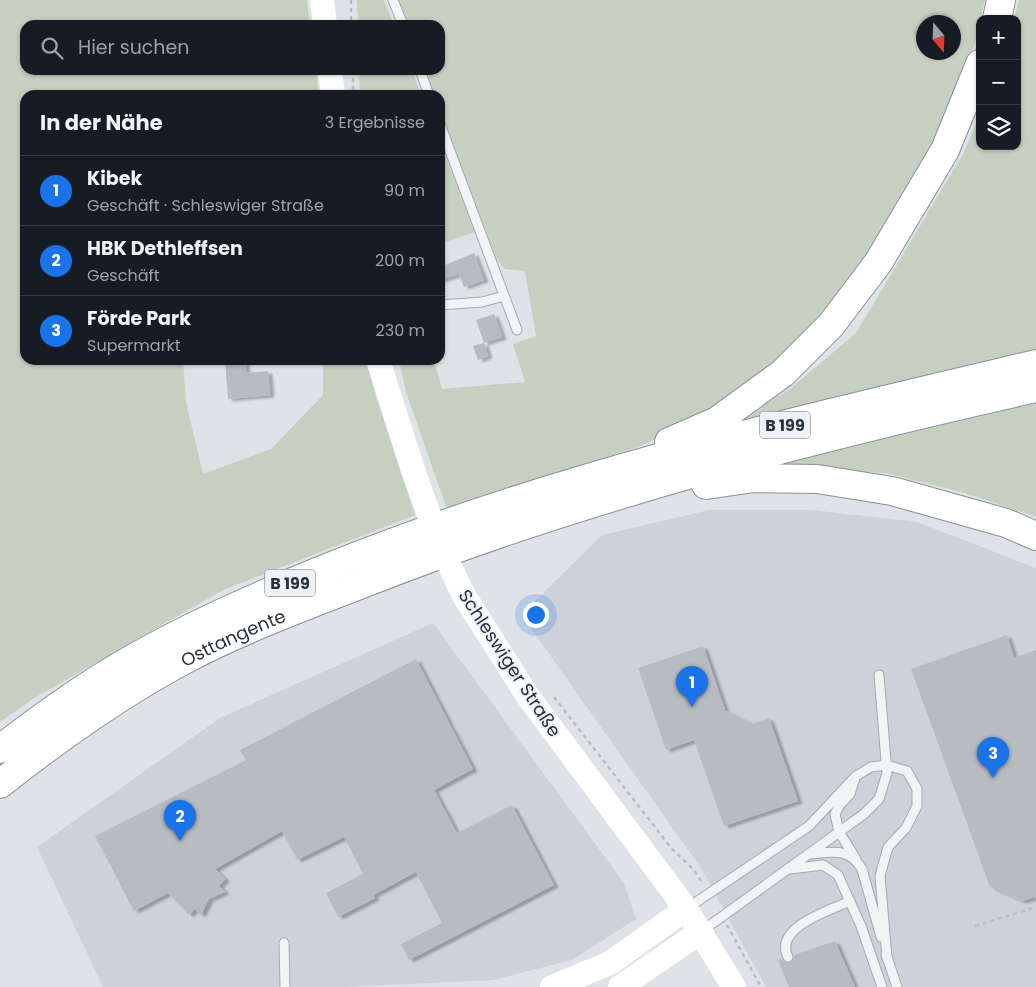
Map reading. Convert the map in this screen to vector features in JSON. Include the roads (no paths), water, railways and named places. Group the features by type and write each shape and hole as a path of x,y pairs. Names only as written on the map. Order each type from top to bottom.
{"highway":[{"path":"998,15 1001,0"},
{"path":"536,493 655,448 717,421 783,373 831,325 878,264 945,150 976,74"},
{"name":"B 199","path":"536,493 836,412 1036,364"},
{"path":"548,517 711,468 842,434 1036,388"},
{"name":"B 199","path":"548,517 695,487 754,478 817,479 892,491 1006,523 1036,536"},
{"name":"Osttangente","path":"0,749 109,672 170,638 238,604 398,540 536,493"},
{"name":"Osttangente","path":"0,784 131,692 184,660 238,634 412,564 548,517"}],"main road":[{"path":"322,0 324,20"},
{"path":"331,75 332,90"},
{"name":"Schleswiger Straße","path":"380,365 412,470 439,543 463,594 526,695 686,909 702,932 734,987"},
{"path":"552,987 610,963 686,909"},
{"path":"620,987 702,932"}],"lane":[{"path":"393,0 401,20"},
{"path":"422,75 427,90"},
{"path":"445,137 517,330"},
{"path":"445,305 482,302 504,296"},
{"path":"702,932 864,814 879,799 888,773 879,674"},
{"path":"686,909 809,826 856,776 871,767 886,765 907,771 917,789 917,806 906,828 888,847 880,876 887,958"},
{"path":"856,776 850,794 838,806 836,814 839,832 862,869 897,987"},
{"path":"809,854 838,852 856,859"},
{"path":"788,870 823,865 838,875 882,987"},
{"path":"788,957 785,952 786,940 799,925 850,902"},
{"path":"284,943 285,987"}],"place":[{"name":"Kibek","path":"692,707"},
{"name":"Förde Park","path":"993,778"},
{"name":"HBK Dethleffsen","path":"180,841"}]}
